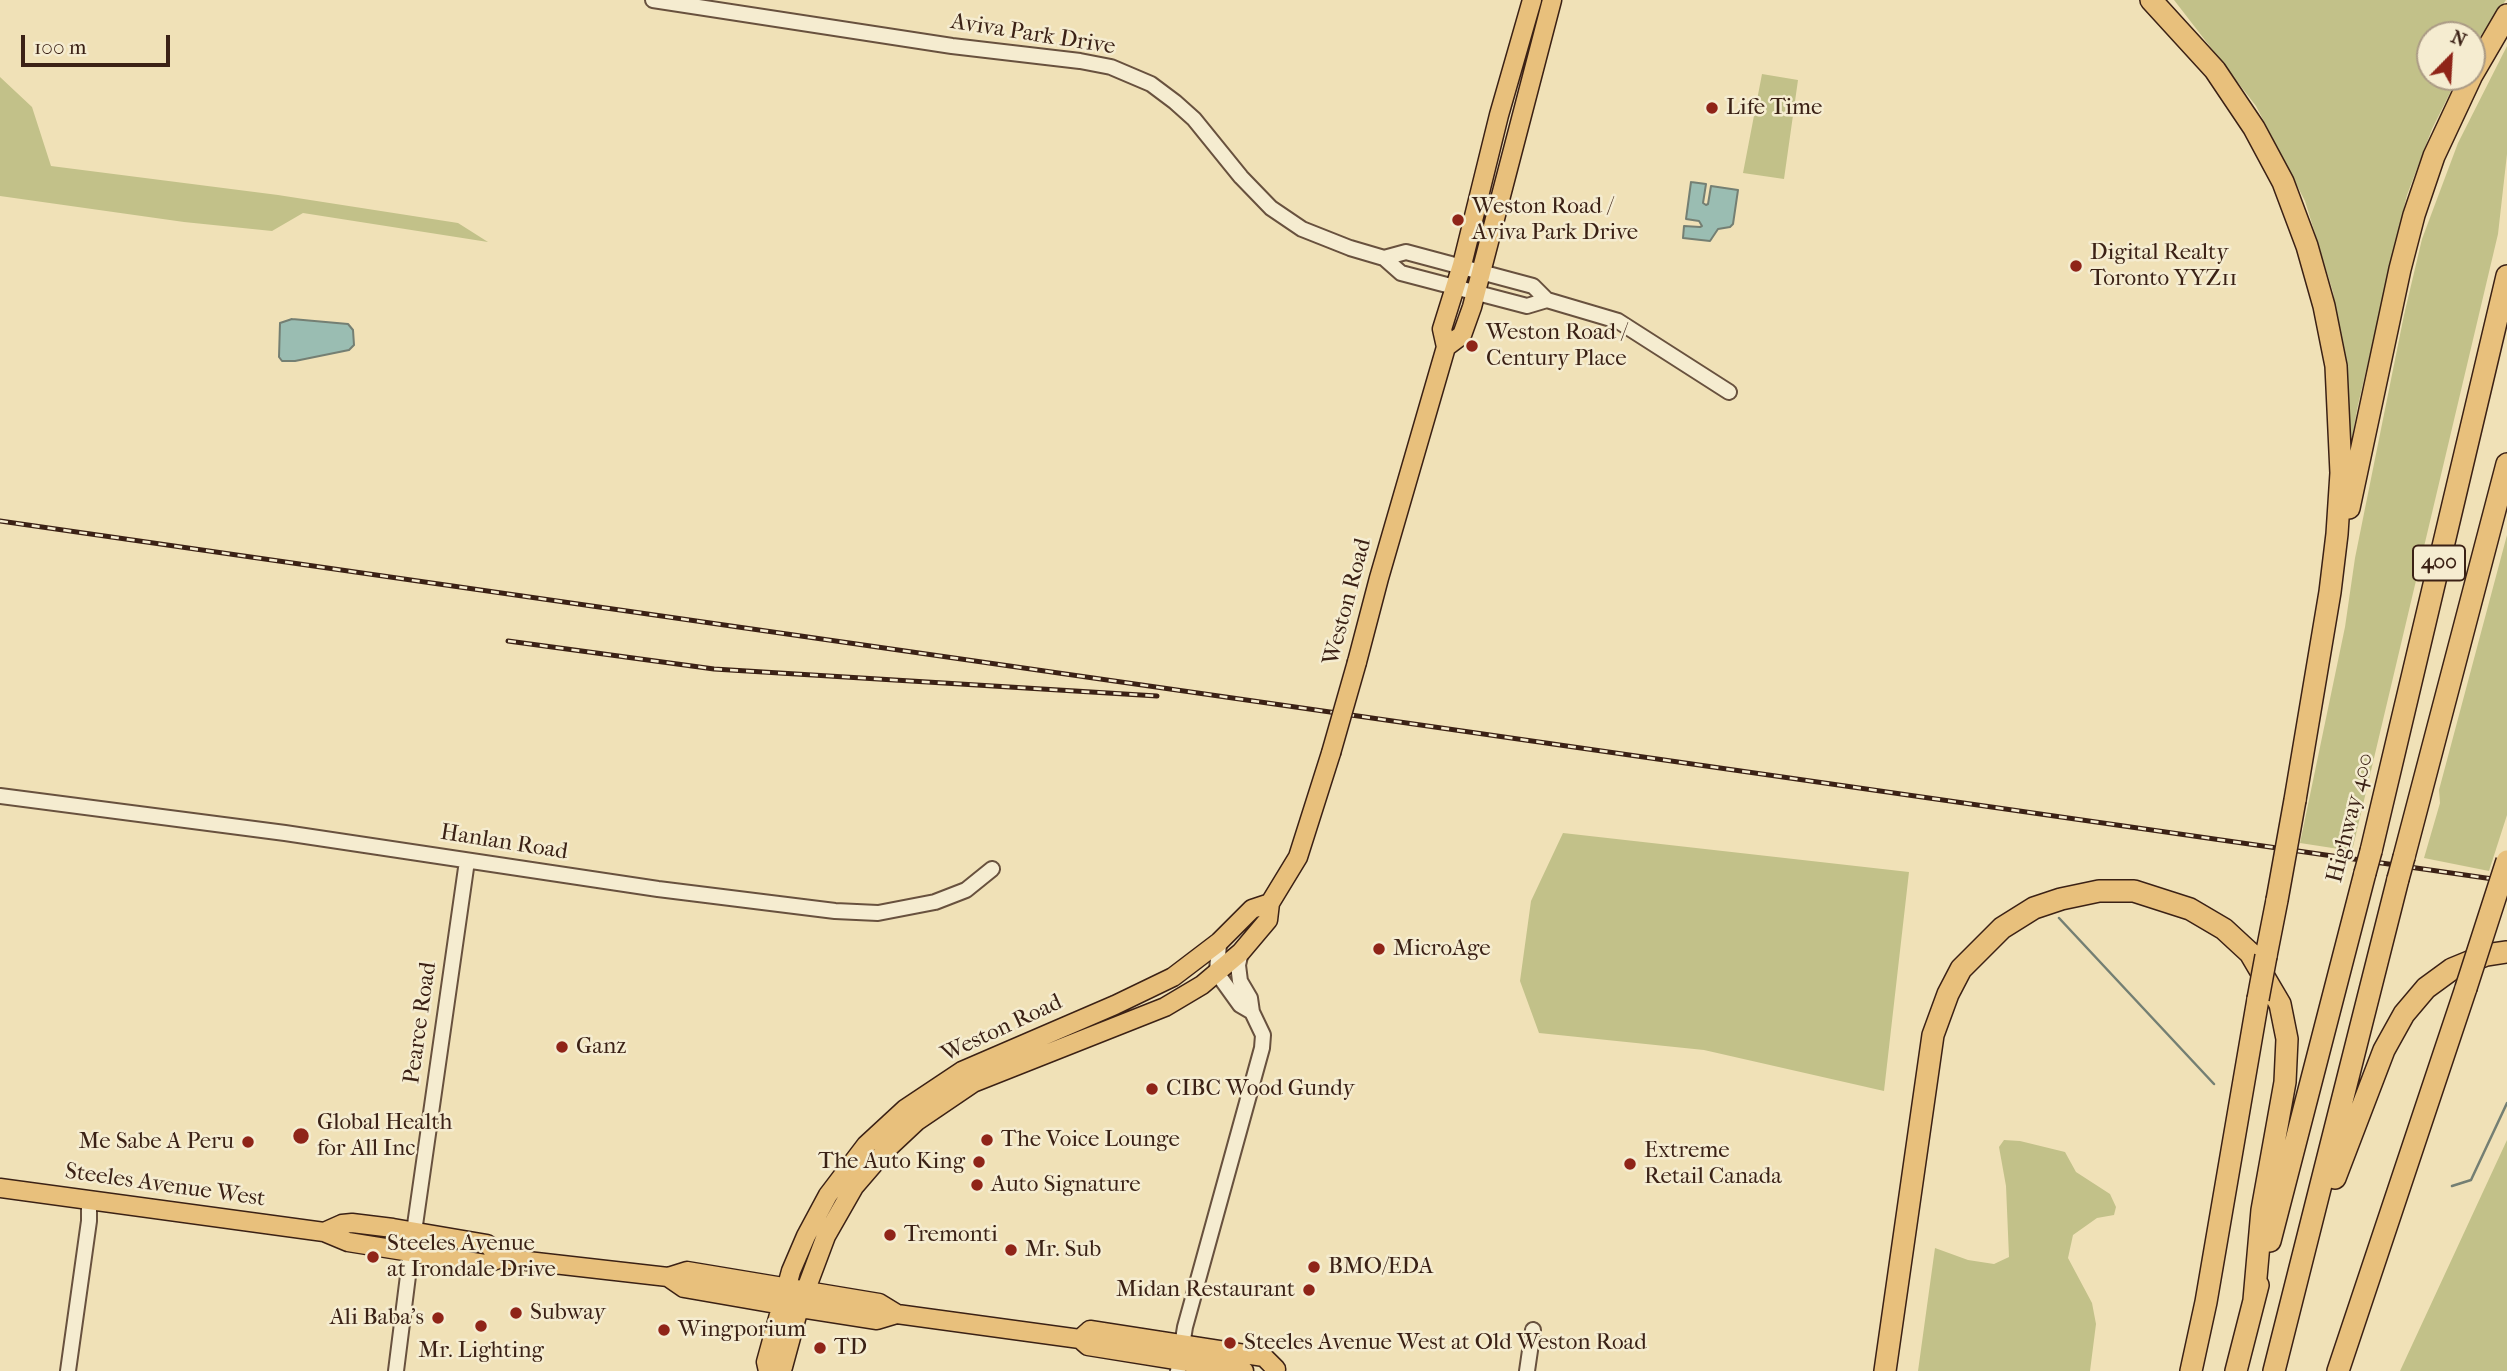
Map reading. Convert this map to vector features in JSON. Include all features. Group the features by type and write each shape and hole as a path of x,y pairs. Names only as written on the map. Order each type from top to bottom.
{"highway":[{"path":"2151,0 2215,70 2254,128 2283,182 2307,246 2324,306 2336,366 2340,420 2341,474 2330,592"},
{"path":"2486,52 2507,15"},
{"path":"2191,1371 2206,1302 2330,592 2414,215 2434,156 2465,91"},
{"name":"Highway 400","path":"2236,1371 2371,851 2507,276"},
{"name":"400","path":"2274,1371 2398,879 2507,464"},
{"path":"2339,1371 2507,861"},
{"path":"1889,1364 1933,1035 1948,994 1961,969 2002,928 2034,908 2099,891 2134,891 2190,909 2224,929 2250,953 2280,1004 2287,1039 2285,1082 2262,1210 2254,1300"},
{"path":"2295,1288 2378,1064 2396,1026 2414,1001 2437,978 2467,962 2486,955 2507,952"}],"main road":[{"name":"Weston Road","path":"768,1371 766,1362 793,1299 854,1187 884,1151 917,1121 973,1083 1165,1007 1217,973 1241,952 1268,920 1270,903 1298,857 1331,753 1378,578 1446,347 1442,329 1462,265 1499,115 1532,0"},
{"name":"Weston Road","path":"1446,347 1462,335 1476,292 1552,0"},
{"name":"Weston Road","path":"778,1371 783,1367 806,1236 828,1195 866,1146 905,1109 962,1071 1115,1005 1173,976 1219,942 1252,909 1270,903"},
{"name":"Steeles Avenue West","path":"0,1188 324,1232 348,1242 485,1264 500,1258 668,1277 684,1288 793,1299 879,1303 897,1314 1080,1339 1088,1346 1244,1371"},
{"name":"Steeles Avenue West","path":"324,1232 342,1224 352,1223 488,1244 500,1258"},
{"path":"411,1252 414,1233"},
{"name":"Steeles Avenue West","path":"1180,1360 1264,1357 1278,1370"}],"street":[{"name":"Aviva Park Drive","path":"653,0 952,46 1080,61 1126,72 1150,84 1194,119 1241,177 1271,208 1302,229 1384,258 1401,273 1527,306 1548,300 1533,285 1462,265 1406,252 1384,258"},
{"path":"1548,300 1618,321 1730,392"},
{"name":"Hanlan Road","path":"0,796 285,833 711,896 835,911 878,913 953,897 992,869"},
{"name":"Pearce Road","path":"414,1233 467,860"},
{"path":"1219,942 1217,973 1240,1005 1252,1012"},
{"path":"1180,1360 1262,1048 1263,1035 1252,1012 1250,998 1240,981 1238,965 1241,952"},
{"path":"68,1371 89,1221 89,1201"},
{"path":"396,1371 411,1252"},
{"path":"1527,1371 1533,1330"}],"shaded area":[{"path":"2174,0 2506,0 2486,28 2486,21 2416,21 2416,91 2451,91 2432,129 2407,195 2358,405 2348,460 2346,380 2333,292 2305,201 2256,106"},
{"path":"2507,46 2507,154 2498,234 2352,851 2300,843 2345,627 2355,558 2404,315 2422,239 2458,143"},
{"path":"1762,74 1798,80 1784,179 1743,173"},
{"path":"0,77 32,107 51,166 278,195 458,223 488,242 303,213 272,231 184,222 0,196"},
{"path":"2507,535 2507,815 2489,871 2424,858 2440,803 2439,790"},
{"path":"1563,833 1909,872 1884,1091 1704,1050 1539,1033 1520,981 1531,901"},
{"path":"2004,1140 2020,1141 2065,1152 2076,1172 2110,1194 2116,1207 2114,1215 2097,1218 2073,1235 2068,1258 2092,1303 2096,1324 2090,1371 1918,1371 1935,1248 1968,1260 1994,1264 2009,1257 2006,1186 1999,1147"},
{"path":"2507,1140 2507,1371 2400,1371"}],"water":[{"path":"1691,182 1706,184 1703,203 1706,205 1711,186 1738,190 1733,224 1718,229 1710,241 1683,238 1684,226 1702,226 1699,221 1686,219"},
{"path":"292,319 348,324 353,330 354,345 349,350 295,361 282,361 279,357 280,323"}],"waterway":[{"path":"2059,918 2214,1084"},
{"path":"2452,1186 2471,1180 2507,1103"}],"railway":[{"path":"0,521 2507,881"},
{"path":"508,641 714,669 1157,696"}],"place":[{"name":"Life Time","path":"1712,108"},
{"name":"Weston Road / Aviva Park Drive","path":"1458,220"},
{"name":"Digital Realty Toronto YYZ11","path":"2076,266"},
{"name":"Weston Road / Century Place","path":"1472,346"},
{"name":"MicroAge","path":"1379,949"},
{"name":"Ganz","path":"562,1047"},
{"name":"CIBC Wood Gundy","path":"1152,1089"},
{"name":"Global Health for All Inc","path":"301,1136"},
{"name":"The Voice Lounge","path":"987,1140"},
{"name":"Me Sabe A Peru","path":"248,1142"},
{"name":"The Auto King","path":"979,1162"},
{"name":"Extreme Retail Canada","path":"1630,1164"},
{"name":"Auto Signature","path":"977,1185"},
{"name":"Tremonti","path":"890,1235"},
{"name":"Mr. Sub","path":"1011,1250"},
{"name":"Steeles Avenue at Irondale Drive","path":"373,1257"},
{"name":"BMO/EDA","path":"1314,1267"},
{"name":"Midan Restaurant","path":"1309,1290"},
{"name":"Subway","path":"516,1313"},
{"name":"Ali Baba's","path":"438,1318"},
{"name":"Mr. Lighting","path":"481,1326"},
{"name":"Wingporium","path":"664,1330"},
{"name":"Steeles Avenue West at Old Weston Road","path":"1230,1343"},
{"name":"TD","path":"820,1348"}]}
